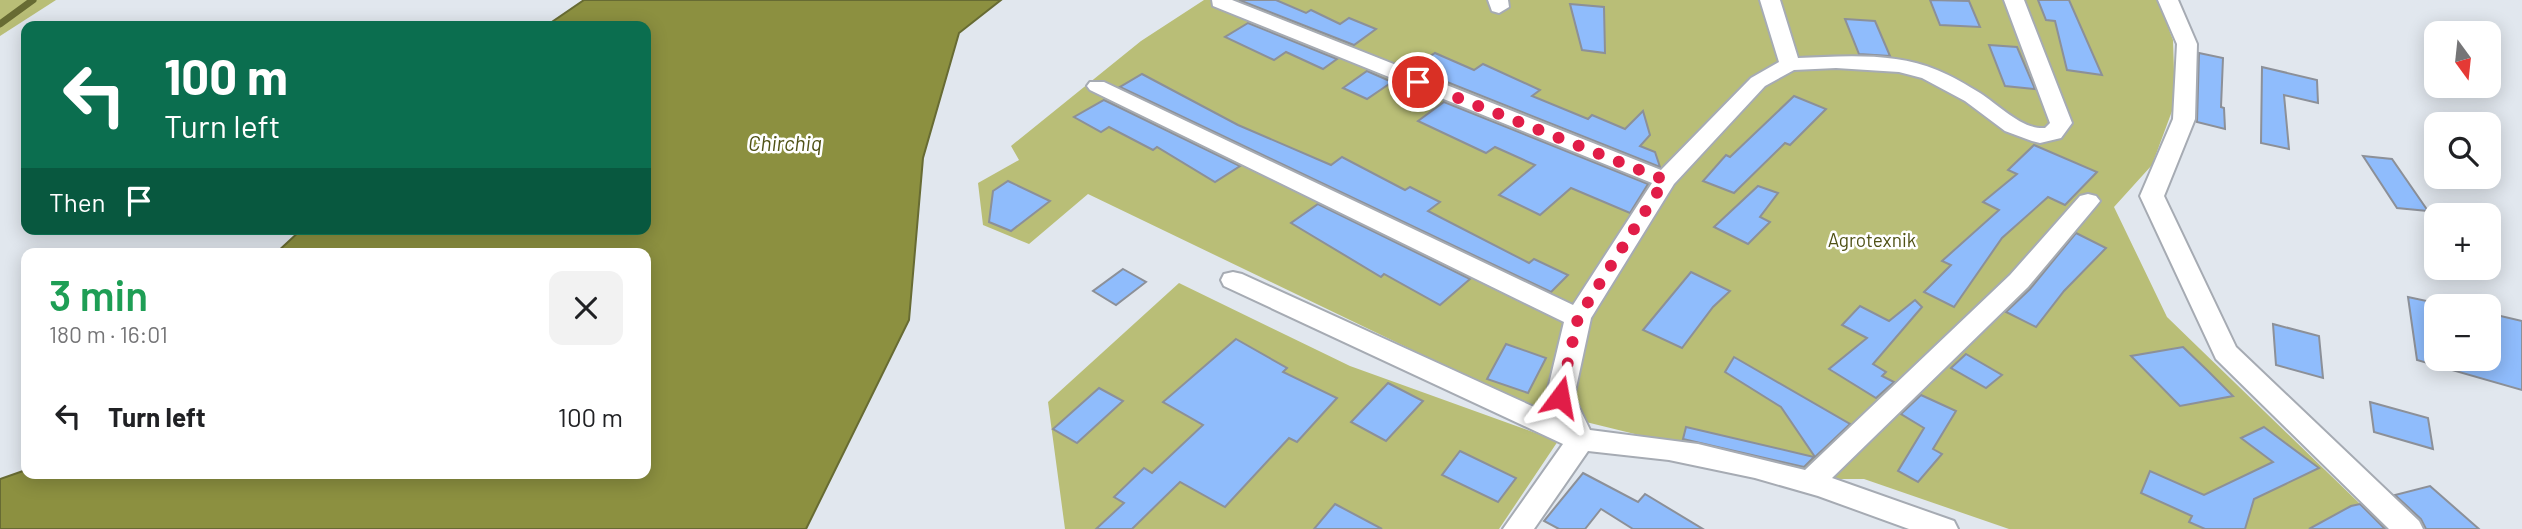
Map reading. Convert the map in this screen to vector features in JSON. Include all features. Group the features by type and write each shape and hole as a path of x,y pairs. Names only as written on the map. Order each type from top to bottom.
{"street":[{"path":"1770,0 1790,64"},
{"path":"1581,440 1560,397 1578,318 1665,180 1758,82 1790,64 1836,62 1900,66 1929,74 1972,97 2012,126 2040,136 2053,132 2061,123 2014,0"},
{"path":"2168,0 2187,44 2184,119 2152,196 2225,352 2409,529"},
{"path":"1220,2 1665,180"},
{"path":"1097,86 1578,318"},
{"path":"1810,482 2019,281 2088,201"},
{"path":"1233,280 1581,440 1634,443 1704,456 1810,482 1943,529"},
{"path":"1518,529 1581,440"}],"green space":[{"path":"0,0 56,0 21,21 0,36"},
{"name":"Agrotexnik","path":"1204,0 2158,0 2173,40 2175,103 2152,165 2114,207 2167,317 2386,529 2009,529 1864,479 1799,479 1700,450 1537,410 1088,194 1029,244 983,225 978,183 1019,160 1011,146 1141,41"},
{"path":"1179,283 1350,366 1558,441 1499,529 1065,529 1048,402"}],"water":[{"name":"Chirchiq","path":"584,0 1001,0 959,33 923,158 909,320 806,529 0,529 0,479 21,472 21,479 651,479 651,248 281,248 296,235 651,235 651,21 553,21"}],"building":[{"path":"1239,0 1276,0 1306,13 1311,10 1340,24 1349,18 1376,29 1354,45"},
{"path":"1930,0 1969,1 1980,27 1940,25"},
{"path":"2038,0 2069,0 2102,75 2067,70 2055,21 2046,20"},
{"path":"1570,4 1604,7 1605,53 1582,50"},
{"path":"1845,19 1875,21 1890,56 1859,54"},
{"path":"1248,23 1337,59 1323,69 1286,52 1274,60 1225,37"},
{"path":"1989,45 2017,47 2035,89 2005,86"},
{"path":"1435,53 1474,70 1483,64 1540,90 1532,96 1588,119 1592,115 1625,129 1643,111 1650,135 1640,146 1655,152 1660,167 1412,68"},
{"path":"2199,53 2223,58 2221,107 2224,108 2225,129 2197,122"},
{"path":"2262,67 2317,80 2318,103 2284,95 2289,149 2261,143"},
{"path":"1367,71 1392,82 1367,99 1343,88"},
{"path":"1142,74 1238,125 1331,165 1342,157 1405,190 1410,187 1440,202 1428,211 1529,263 1534,259 1568,275 1551,292 1120,87"},
{"path":"1794,96 1826,109 1790,145 1785,143 1734,193 1703,181 1726,155 1730,157"},
{"path":"1104,100 1240,166 1215,182 1157,147 1153,150 1109,127 1101,132 1074,117"},
{"path":"1444,102 1648,184 1630,213 1571,188 1540,215 1499,195 1535,165 1495,147 1486,153 1418,121"},
{"path":"2034,145 2097,172 2065,205 2048,197 2002,238 1954,307 1924,292 1951,265 1942,261 1999,210 1983,202 2017,174 2008,170"},
{"path":"2363,156 2392,159 2424,205 2424,211 2397,208"},
{"path":"1008,181 1050,201 1011,231 989,222 993,191"},
{"path":"1758,186 1778,193 1760,217 1770,222 1748,244 1714,227"},
{"path":"1318,204 1470,279 1440,305 1384,274 1381,277 1291,223"},
{"path":"2076,233 2106,248 2064,291 2036,327 2006,312 2030,289"},
{"path":"1123,269 1146,282 1116,305 1093,291"},
{"path":"1691,272 1730,291 1713,307 1682,348 1643,330"},
{"path":"2408,297 2424,300 2424,362 2417,360"},
{"path":"1915,300 1922,307 1873,364 1886,372 1882,376 1894,382 1876,398 1829,369 1867,338 1842,325 1860,306 1889,321"},
{"path":"2501,316 2522,321 2522,390 2456,371 2501,371"},
{"path":"2273,324 2319,336 2323,378 2276,365"},
{"path":"1236,339 1287,368 1283,372 1337,398 1297,442 1289,438 1225,507 1180,482 1132,529 1096,529 1124,503 1114,497 1144,468 1152,473 1203,425 1163,402"},
{"path":"1506,344 1546,358 1528,393 1487,379"},
{"path":"2183,347 2233,396 2180,406 2131,356"},
{"path":"1966,354 2002,375 1986,388 1951,368"},
{"path":"1734,357 1850,424 1815,457 1781,407 1725,372"},
{"path":"1388,383 1423,401 1386,441 1351,422"},
{"path":"1099,388 1123,401 1077,443 1053,429"},
{"path":"1921,395 1956,411 1933,449 1942,454 1918,482 1898,471 1924,428 1901,414"},
{"path":"2370,402 2428,418 2433,449 2374,432"},
{"path":"1686,427 1814,457 1804,467 1683,439"},
{"path":"2264,427 2319,468 2254,499 2245,529 2205,529 2189,522 2192,516 2141,493 2150,471 2204,495 2273,462 2241,438"},
{"path":"1460,451 1516,478 1498,502 1442,475"},
{"path":"1583,473 1638,502 1645,494 1703,529 1633,529 1601,509 1585,529 1559,529 1544,521"},
{"path":"2430,486 2479,529 2426,529 2421,519 2395,495"},
{"path":"1335,504 1382,529 1314,529"},
{"path":"2360,504 2385,529 2309,529 2351,506"}],"waterway":[{"path":"0,24 33,0"}],"route":[{"path":"1418,82 1665,180 1578,318 1560,397"}]}
